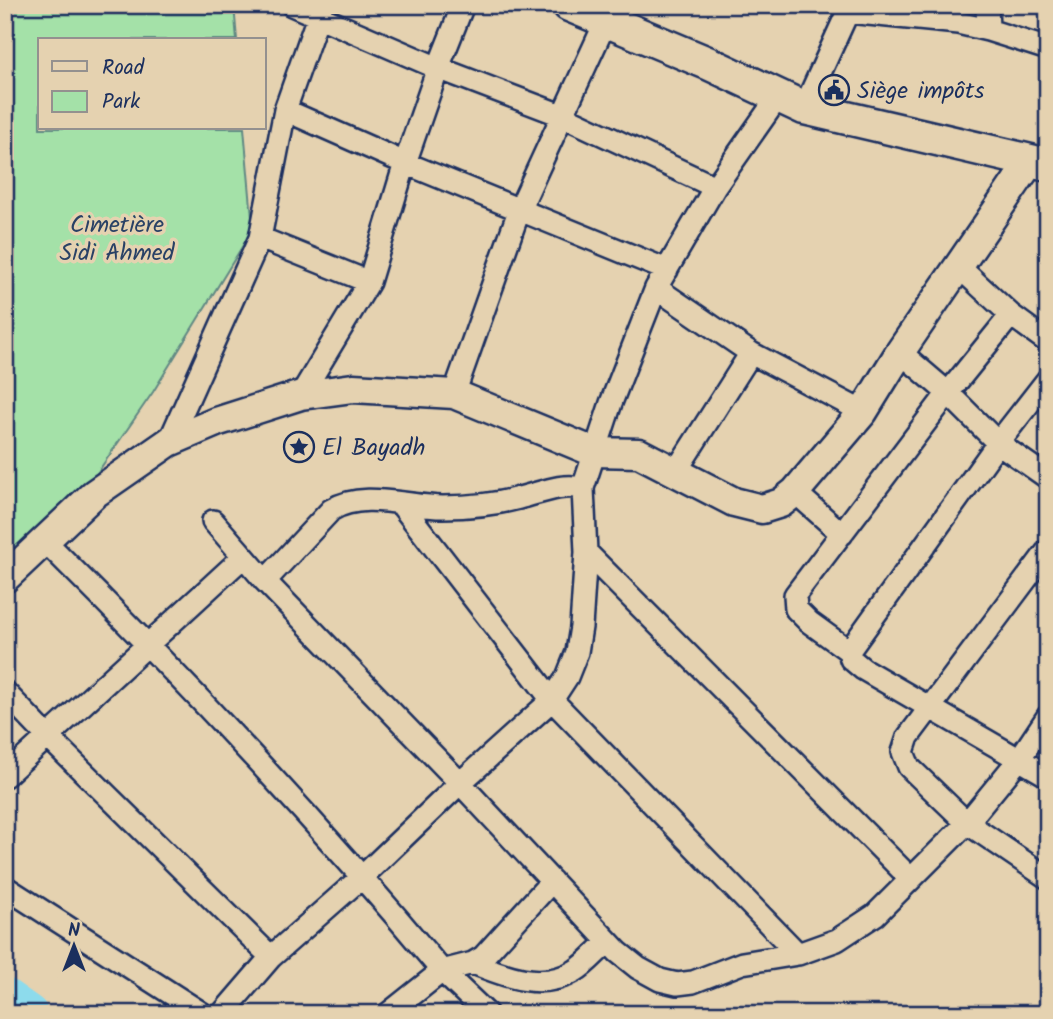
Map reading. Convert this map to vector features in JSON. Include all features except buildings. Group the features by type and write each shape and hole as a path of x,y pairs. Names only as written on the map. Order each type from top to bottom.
{"main road":[{"path":"569,5 614,13 710,64 791,102 1039,163"}],"street":[{"path":"292,5 320,11 438,68 561,115 715,187"},
{"path":"301,395 369,282 405,163 463,5"},
{"path":"987,5 988,30"},
{"path":"222,1014 271,957 363,876 552,700 567,677 577,652 586,552 583,488 611,403 661,279 715,187 791,102 850,8 958,23 1048,49"},
{"path":"169,442 260,238 285,110 320,11"},
{"path":"454,394 520,208 561,115 614,13"},
{"path":"285,110 405,163 520,208 661,279 751,353 863,412"},
{"path":"5,578 94,494 169,442 216,422 301,395 353,388 454,394 594,452 639,453 734,502 762,509 781,503 795,492 863,412 900,352 959,267 1039,163"},
{"path":"260,238 369,282"},
{"path":"959,267 1011,315 1048,342"},
{"path":"1011,315 948,393 795,596 796,609 808,622 849,651 851,659 863,669 1048,776"},
{"path":"900,352 948,393 998,443 1048,478"},
{"path":"676,471 751,353"},
{"path":"849,651 998,443 1048,379"},
{"path":"265,581 331,510 342,503 353,501 444,507 518,499 561,487 583,488"},
{"path":"795,492 842,534"},
{"path":"400,503 552,700 798,954"},
{"path":"213,521 265,581 460,783 608,942 638,968 660,980 677,984 693,982 742,963 798,954 837,940 876,915 967,822 1020,758 1048,716"},
{"path":"44,540 148,643 363,876 442,971 487,1014"},
{"path":"1048,550 908,737 903,752 909,767 967,822 1048,878"},
{"path":"586,552 910,878"},
{"path":"5,776 243,557"},
{"path":"5,692 271,957"},
{"path":"388,1014 442,971 474,963 484,957 552,881"},
{"path":"5,887 203,1014"},
{"path":"474,963 519,979 549,981 576,971 608,942"}],"green space":[{"name":"Cimetière Sidi Ahmed","path":"5,5 234,5 237,38 38,38 38,130 244,130 253,229 153,392 84,492 5,559"}],"waterway":[{"path":"5,997 29,1014"}],"place":[{"name":"Siège impôts","path":"834,90"},
{"name":"El Bayadh","path":"299,447"}]}
